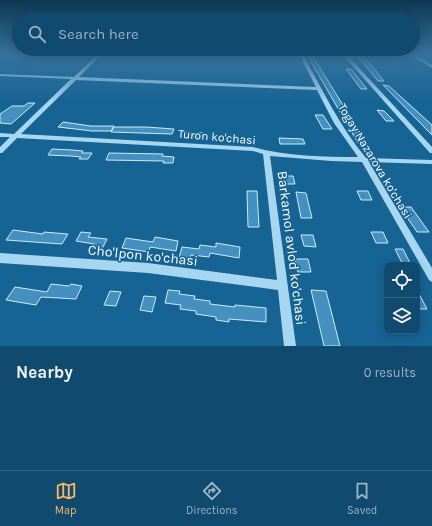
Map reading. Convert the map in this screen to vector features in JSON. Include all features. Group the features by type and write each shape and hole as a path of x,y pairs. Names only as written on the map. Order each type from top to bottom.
{"street":[{"path":"0,151 81,71"},
{"name":"Togay Nazarova ko'chasi","path":"310,71 355,150 364,160 432,277"},
{"path":"360,71 432,151"},
{"path":"0,75 320,89"},
{"name":"Turon ko'chasi","path":"0,135 253,148 266,153 364,160 432,162"},
{"name":"Barkamol avlod ko'chasi","path":"266,153 290,346"},
{"name":"Cho'lpon ko'chasi","path":"0,258 148,268 283,286"}],"building":[{"path":"316,71 322,71 367,144 358,143"},
{"path":"348,71 353,71 367,89 361,89"},
{"path":"370,71 376,71 384,81 378,81"},
{"path":"383,85 389,86 432,125 432,135"},
{"path":"28,103 35,103 11,124 0,123 0,114 12,106 24,106"},
{"path":"377,110 384,111 394,121 386,121"},
{"path":"315,115 323,115 332,129 323,129"},
{"path":"63,122 91,126 114,126 111,131 92,131 58,127"},
{"path":"114,127 174,129 172,134 111,132"},
{"path":"182,132 203,133 202,138 181,137"},
{"path":"279,138 303,139 305,144 280,144"},
{"path":"52,149 92,153 88,159 79,159 81,157 48,155"},
{"path":"109,153 163,154 162,156 174,157 173,163 163,163 164,161 106,160"},
{"path":"283,176 293,176 295,184 284,184"},
{"path":"247,191 257,191 259,227 248,227"},
{"path":"357,191 368,191 372,200 361,200"},
{"path":"296,192 306,193 312,218 301,218"},
{"path":"400,207 411,207 429,232 417,232"},
{"path":"13,230 43,234 44,232 68,234 62,244 6,240"},
{"path":"81,232 91,233 88,237 107,239 102,249 92,248 94,244 76,241"},
{"path":"371,232 383,232 388,243 376,243"},
{"path":"301,235 313,235 316,247 304,246"},
{"path":"155,237 178,241 176,251 150,247 149,252 122,248 126,238 153,242"},
{"path":"216,243 240,247 239,258 210,253 209,257 191,255 190,259 179,258 182,247 199,249 200,245 216,247"},
{"path":"395,249 403,249 410,262 402,262"},
{"path":"295,259 308,259 311,272 298,272"},
{"path":"51,284 69,286 71,284 82,286 76,299 41,297 36,305 6,300 15,287 47,292"},
{"path":"168,290 180,291 179,294 195,296 194,299 210,301 210,304 235,307 235,305 266,308 266,322 229,319 229,322 216,320 216,317 196,314 196,311 180,309 181,305 165,303"},
{"path":"311,290 326,291 340,346 324,346"},
{"path":"110,291 121,292 116,306 104,305"},
{"path":"144,296 156,297 152,312 140,310"},
{"path":"420,296 427,309 420,309"}]}
